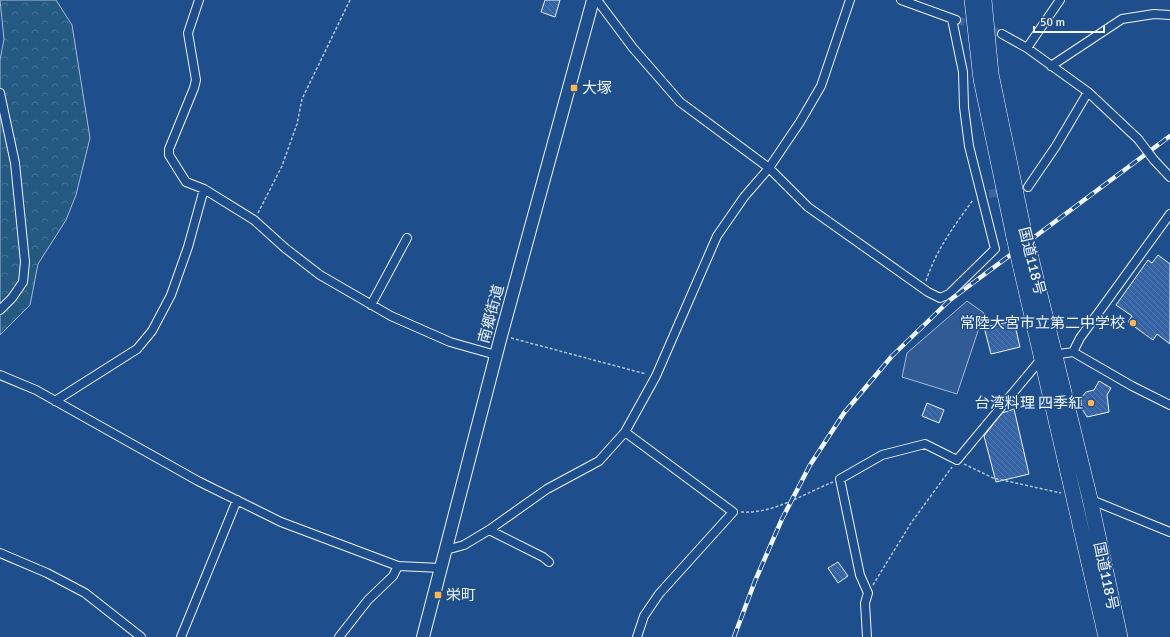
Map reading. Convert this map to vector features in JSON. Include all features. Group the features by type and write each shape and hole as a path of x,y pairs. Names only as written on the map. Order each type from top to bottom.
{"highway":[{"name":"国道118号","path":"972,0 981,78 1025,261 1040,358 1106,637"},
{"name":"国道118号","path":"984,0 991,74 1019,234"},
{"name":"国道118号","path":"1025,261 1056,354 1120,637"}],"street":[{"path":"199,0 188,33 196,80 170,144 169,155 186,182 204,189 254,220 285,248 320,275 371,305 391,316 450,342 496,355"},
{"name":"南郷街道","path":"423,637 501,336 593,0"},
{"path":"597,0 633,48 680,102 769,168 808,207 923,288 940,298 949,294 995,249 984,193 969,146 964,107 963,72 955,20 902,0"},
{"path":"446,550 464,545 490,530 547,489 599,461 625,432 656,376 717,236 744,197 769,168 800,122 821,86 850,0"},
{"path":"1027,48 1060,0"},
{"path":"1051,66 1122,19 1154,14 1170,15"},
{"path":"1002,34 1027,48 1088,92 1138,140 1170,177"},
{"path":"1028,187 1056,146 1088,92"},
{"path":"0,93 15,163 25,262 23,282 12,298 0,310"},
{"path":"55,401 137,349 152,331 172,295 188,247 204,189"},
{"path":"1073,352 1080,338 1170,214"},
{"path":"371,305 407,238"},
{"path":"867,637 865,603 868,593 860,575 840,479 882,455 925,444 957,460 1040,358 1056,354 1073,352 1132,386 1170,405"},
{"path":"0,375 36,390 198,481 281,522 398,566 441,568"},
{"path":"625,432 733,512 659,594 644,616 637,637"},
{"path":"1073,496 1090,499 1170,532"},
{"path":"181,637 237,500"},
{"path":"490,530 550,562"},
{"path":"0,552 47,573 85,594 140,637"},
{"path":"339,637 368,600 393,576 398,566"}],"path":[{"path":"254,220 282,166 296,124 302,99 350,0"},
{"path":"923,288 933,261 943,243 984,193"},
{"path":"501,336 656,376"},
{"path":"868,593 883,571 911,523 957,460 993,478 1073,496"},
{"path":"733,512 748,513 778,506 840,479"}],"green space":[{"path":"0,0 56,0 72,25 90,138 76,195 66,220 38,264 30,305 0,335 0,60 4,39"}],"shaded area":[{"path":"967,301 984,313 957,394 902,377 907,353"}],"building":[{"path":"545,0 560,0 555,17 541,12"},
{"path":"1158,255 1170,264 1170,344 1157,334 1153,340 1128,322 1132,316 1116,305 1148,260 1152,263"},
{"path":"1014,321 1020,347 991,354 984,327"},
{"path":"1099,381 1111,388 1107,395 1109,412 1087,417 1081,407 1081,398 1086,392 1094,390"},
{"path":"927,403 944,410 939,423 922,416"},
{"path":"1014,409 1029,474 996,482 984,436 1002,413"},
{"path":"838,562 848,576 838,583 828,568"}],"tunnel":[{"path":"957,20 1002,34"},
{"path":"989,194 1008,191"}],"railway":[{"path":"734,637 755,581 782,519 810,465 844,413 892,356 950,300 1170,136"}],"place":[{"name":"大塚","path":"574,88"},
{"name":"常陸大宮市立第二中学校","path":"1133,323"},
{"name":"台湾料理 四季紅","path":"1091,403"},
{"name":"栄町","path":"438,595"}]}
